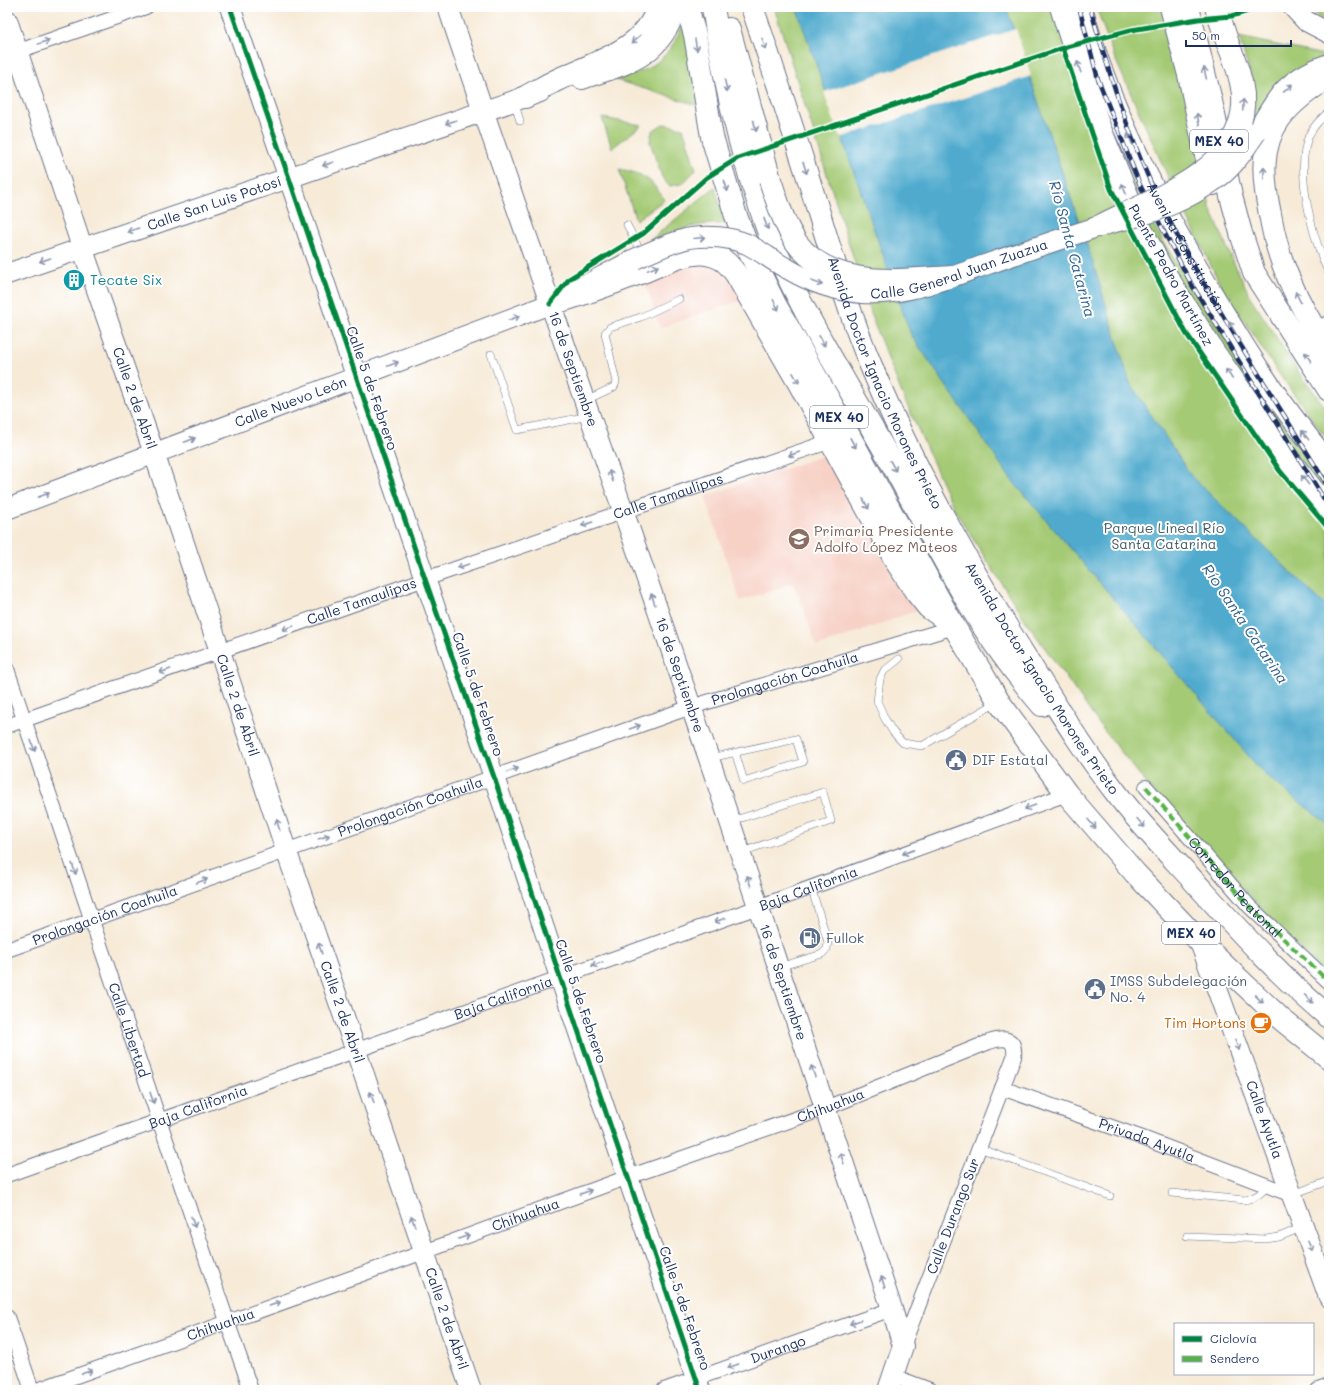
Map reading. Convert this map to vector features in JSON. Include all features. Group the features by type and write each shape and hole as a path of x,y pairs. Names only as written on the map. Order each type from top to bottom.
{"highway":[{"path":"520,99 608,57 631,44 645,32 651,23 657,7"},
{"name":"MEX 40","path":"687,7 695,35 712,137 735,212 750,253 776,306 851,438 953,625 999,702 1067,794 1130,867 1200,942 1281,1019 1329,1058"},
{"path":"713,7 724,77 749,174 775,248 795,292 965,597 1016,674 1042,705 1074,736"},
{"path":"723,7 770,180 788,226 796,241 806,254 819,264 834,272 853,277 896,280 951,277"},
{"name":"Avenida Doctor Ignacio Morones Prieto","path":"752,7 830,249 864,347 887,403 922,478 987,595 1074,736 1116,793 1160,844 1250,942 1288,981 1329,1017"},
{"path":"1061,7 1098,124 1141,230 1159,264 1213,351 1275,441 1329,511"},
{"name":"Avenida Constitución","path":"1081,7 1088,33 1105,81 1131,143 1153,189 1196,268 1264,379 1329,465"},
{"path":"1170,7 1189,75 1216,196 1224,219 1254,273"},
{"name":"MEX 40","path":"1188,7 1211,101 1231,196 1254,273 1329,390"},
{"path":"1100,226 1175,190 1202,172 1227,148 1238,126 1243,110 1243,94 1240,78 1216,7"},
{"path":"1329,77 1312,88 1294,103 1280,118 1272,132 1267,147 1264,164 1264,187 1273,231 1283,264 1297,297 1322,329 1329,353"},
{"path":"550,304 575,297 685,256 706,254 724,260 736,274 800,385 897,563 916,592 928,606 953,625"}],"street":[{"path":"12,53 146,7"},
{"name":"Calle 5 de Febrero","path":"230,7 494,777 698,1384"},
{"name":"16 de Septiembre","path":"448,7 483,112 710,758 903,1346"},
{"name":"Calle San Luis Potosí","path":"7,274 82,247 630,62 649,51 661,39 677,7"},
{"path":"1301,12 1329,33"},
{"name":"Calle 2 de Abril","path":"7,20 12,53 154,453 286,850 471,1390"},
{"name":"Calle General Juan Zuazua","path":"639,257 670,244 690,238 711,237 730,239 747,244 804,278 841,290 862,293 882,293 904,290 951,277 1100,226 1136,217 1165,207 1193,194 1214,181 1230,167 1241,154 1286,89 1310,71 1329,64"},
{"name":"Calle Nuevo León","path":"7,508 550,304 639,257"},
{"name":"Calle Tamaulipas","path":"7,726 425,579 831,441"},
{"name":"Prolongación Coahuila","path":"7,950 691,707 953,625"},
{"name":"Calle Libertad","path":"7,669 91,921 227,1321 252,1390"},
{"name":"Corredor Peatonal","path":"1146,788 1249,906 1329,982"},
{"name":"Baja California","path":"7,1175 758,907 811,886 1067,794"},
{"name":"Calle Ayutla","path":"1200,942 1329,1297"},
{"name":"Chihuahua","path":"37,1390 424,1252 628,1177 826,1108 989,1042 1007,1039 1011,1042"},
{"name":"Calle Durango Sur","path":"890,1383 1014,1057 1011,1042"},
{"name":"Privada Ayutla","path":"1002,1088 1140,1137 1292,1195"},
{"name":"Durango","path":"664,1390 698,1384 892,1309"},
{"path":"7,1317 32,1390"},
{"path":"890,1383 930,1390"},
{"path":"1318,1390 1329,1386"}],"lane":[{"path":"520,99 520,121"},
{"path":"1329,112 1322,117 1310,135 1304,154 1304,182 1313,225 1329,274"},
{"path":"627,225 639,257"},
{"path":"491,354 517,430 587,409 614,387 616,382 605,333 610,327 641,317 679,300"},
{"path":"899,660 884,671 880,679 877,701 893,732 903,743 922,746 999,702"},
{"path":"710,758 735,752 796,739 803,762 744,781 735,752"},
{"path":"730,822 823,792 831,821 740,852"},
{"path":"778,968 822,954 827,949 828,942 811,886"},
{"path":"979,1148 1110,1196"},
{"path":"1292,1195 1329,1181"},
{"path":"1172,1193 1245,1200 1255,1198 1267,1186"},
{"path":"1187,1236 1266,1239 1279,1237 1303,1227"}],"shaded area":[{"path":"713,260 748,298 660,328 644,280"},
{"name":"Primaria Presidente Adolfo López Mateos","path":"825,455 833,459 918,610 817,647 794,583 740,601 705,496"}],"green space":[{"name":"Parque Lineal Río Santa Catarina","path":"774,7 1060,7 1139,198 1165,245 1260,392 1300,446 1329,481 1329,979 1175,819 1102,728 1027,623 955,511 903,396 875,326"},
{"path":"1096,7 1185,7 1198,141 1210,207 1231,257 1251,298 1298,371 1329,412 1329,442 1277,371 1221,286 1172,186 1113,54"},
{"path":"1309,7 1329,7 1329,23 1319,18"},
{"path":"684,21 700,106 616,80 651,67 659,61 673,45"},
{"path":"1239,37 1328,56 1252,128 1255,104 1253,84"},
{"path":"602,118 642,125 612,148"},
{"path":"663,124 683,128 696,170 682,184 669,186 662,177 650,142 652,131"},
{"path":"619,169 646,178 655,187 664,200 636,220"},
{"path":"715,187 720,205 728,224 707,224 687,228 649,241"}],"water":[{"name":"Río Santa Catarina","path":"796,7 1006,7 1094,266 1130,383 1192,477 1329,609 1329,825 1264,774 1010,478 911,335"}],"pier":[{"path":"1016,29 1031,76 840,138 824,92"}],"railway":[{"path":"1079,7 1098,79 1140,185 1192,285 1329,507"},
{"path":"1090,7 1125,117 1141,160 1161,204 1209,292 1329,488"}],"marked path":[{"path":"1146,787 1249,906 1329,982"}],"cycle path":[{"path":"230,7 494,777 700,1390"},
{"path":"550,304 569,279 644,233 706,178 738,158 1063,48 1131,30 1198,19 1232,16 1261,7"},
{"name":"Puente Pedro Martínez","path":"1063,48 1111,189 1186,333 1280,471 1329,529"}],"place":[{"name":"Tecate Six","path":"74,280"},
{"name":"Primaria Presidente Adolfo López Mateos","path":"799,539"},
{"name":"DIF Estatal","path":"956,760"},
{"name":"Fullok","path":"810,938"},
{"name":"IMSS Subdelegación No. 4","path":"1095,989"},
{"name":"Tim Hortons","path":"1261,1023"}]}
